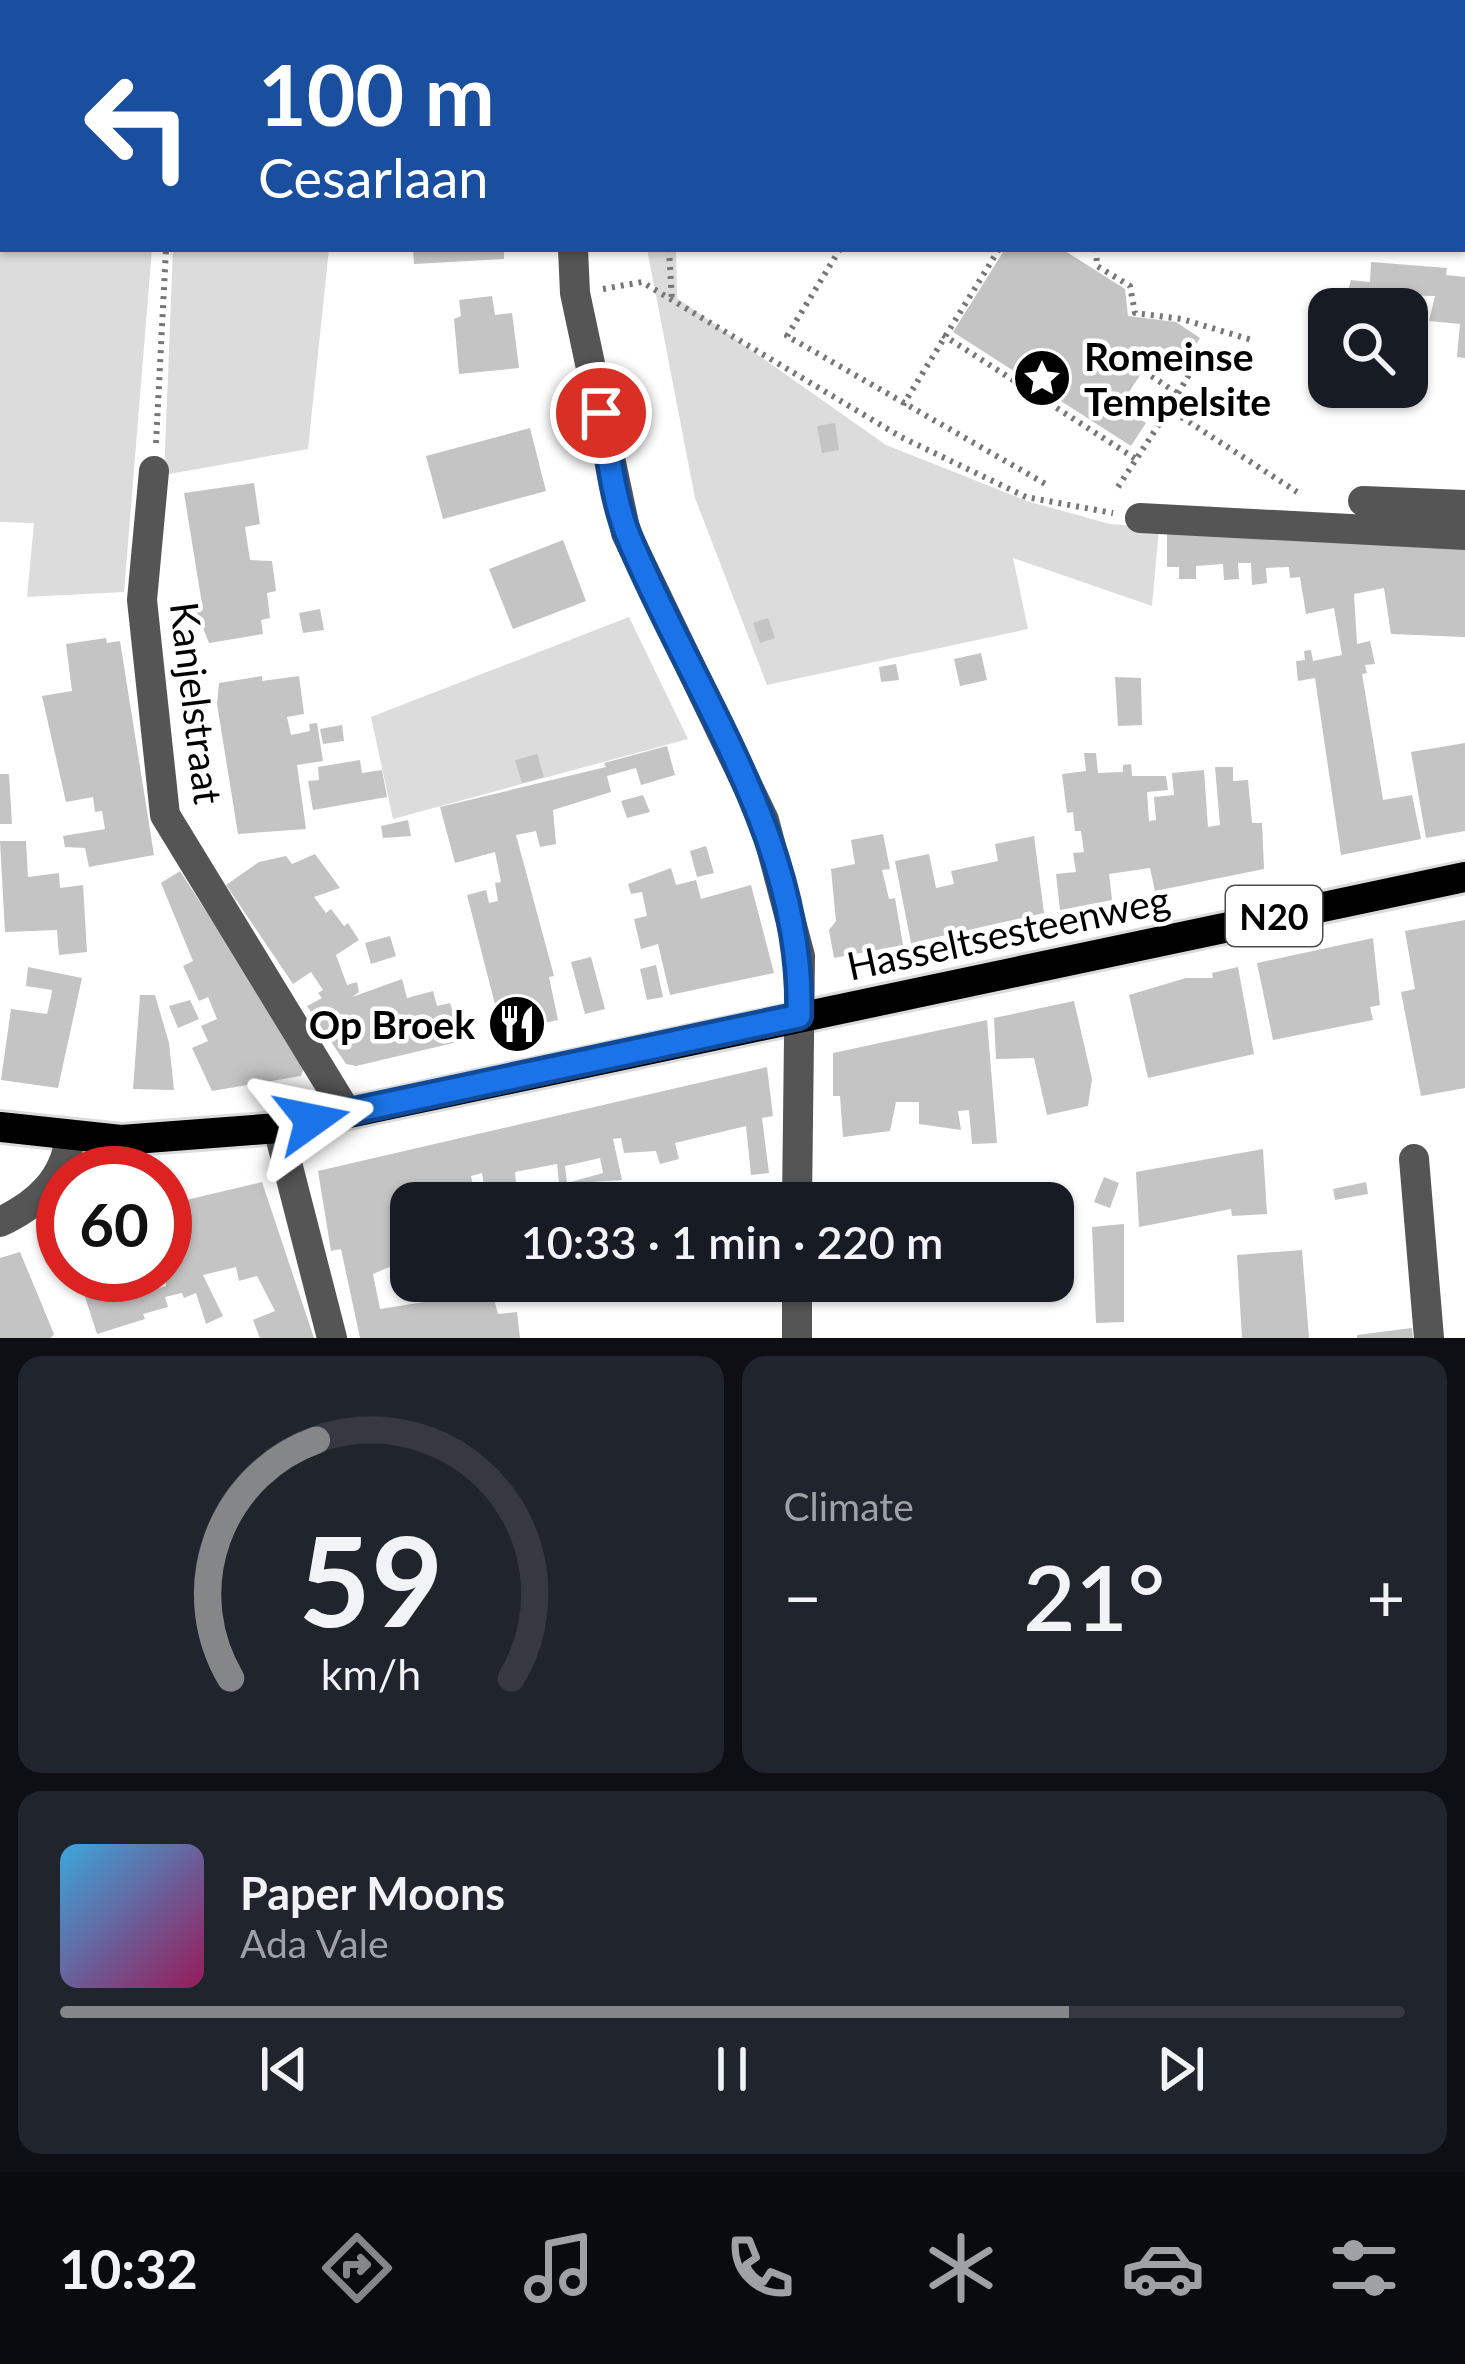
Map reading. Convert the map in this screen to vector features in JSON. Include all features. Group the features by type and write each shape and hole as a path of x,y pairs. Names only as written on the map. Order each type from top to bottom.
{"main road":[{"name":"Hasseltsesteenweg","path":"0,1127 70,1137 182,1138 278,1128 1465,877"}],"street":[{"path":"573,252 575,293 626,533 764,820 800,956 797,1182"},
{"name":"Kanjelstraat","path":"154,471 142,600 165,815 347,1113"},
{"path":"1364,501 1465,505"},
{"path":"1140,518 1465,535"},
{"path":"278,1128 332,1338"},
{"path":"0,1222 20,1213 66,1166 70,1137"},
{"path":"1414,1159 1429,1338"},
{"path":"797,1302 797,1338"}],"path":[{"path":"154,471 166,252"},
{"path":"669,252 672,302"},
{"path":"838,252 787,336 1049,487"},
{"path":"903,405 997,252"},
{"path":"1096,252 1097,266 1130,286 1135,313 1182,319 1255,340"},
{"path":"598,290 643,282 901,437 1026,497 1140,518"},
{"path":"943,335 1136,459"},
{"path":"1118,487 1202,354"},
{"path":"1144,371 1178,394"},
{"path":"1168,409 1306,497"}],"shaded area":[{"path":"0,252 152,252 124,592 27,597 34,523 0,522"},
{"path":"173,252 329,252 308,449 164,475"},
{"path":"648,252 676,252 677,298 886,445 1030,502 1110,524 1159,528 1152,606 1013,558 1028,629 767,685 695,498"},
{"path":"629,617 688,739 393,819 371,717"}],"building":[{"path":"413,252 504,252 504,259 414,264"},
{"path":"1003,252 1067,252 1125,289 1128,316 1176,322 1200,338 1185,362 1159,346 1120,406 1146,423 1131,446 953,332"},
{"path":"1371,262 1447,268 1446,275 1465,277 1465,358 1457,357 1460,324 1429,321 1435,296 1428,296 1428,288 1349,288 1351,280 1370,282"},
{"path":"492,296 495,315 512,313 519,368 459,374 454,319 461,316 459,300"},
{"path":"835,423 839,450 822,453 817,426"},
{"path":"530,428 546,491 443,519 426,456"},
{"path":"254,483 260,524 245,527 250,560 272,561 276,591 267,593 270,618 261,620 263,634 209,643 194,605 202,604 184,493"},
{"path":"1167,531 1465,544 1465,637 1391,634 1384,588 1354,594 1357,644 1370,641 1375,664 1365,665 1367,673 1362,674 1383,800 1412,795 1421,839 1341,855 1315,678 1298,681 1296,661 1305,660 1304,651 1311,650 1313,661 1342,655 1334,608 1306,614 1300,577 1290,578 1289,567 1266,568 1267,583 1252,585 1251,563 1238,563 1239,579 1224,580 1223,564 1196,566 1196,579 1179,579 1179,567 1167,567"},
{"path":"563,540 586,601 513,629 489,569"},
{"path":"320,609 324,630 303,633 299,613"},
{"path":"768,618 775,638 760,643 753,623"},
{"path":"106,638 107,643 120,641 154,855 89,867 85,848 65,847 63,836 105,829 102,811 95,812 93,797 66,802 42,696 72,691 66,644"},
{"path":"981,653 987,680 960,686 954,659"},
{"path":"896,664 899,680 881,682 879,667"},
{"path":"262,676 262,681 299,676 304,714 287,717 291,735 310,731 309,724 317,723 323,761 297,765 306,829 238,834 217,704 219,683"},
{"path":"1115,677 1141,678 1142,725 1118,726"},
{"path":"342,725 344,741 323,744 320,729"},
{"path":"1465,743 1465,831 1426,838 1411,752"},
{"path":"667,746 675,775 641,785 636,768 607,776 611,792 553,810 556,844 540,847 536,831 516,835 554,976 549,977 558,1020 502,1032 467,895 486,890 489,903 498,901 495,883 501,882 495,852 455,863 440,807 606,767 604,763"},
{"path":"1084,753 1096,753 1098,773 1123,772 1123,765 1131,764 1132,776 1166,776 1168,790 1147,792 1149,821 1156,820 1154,797 1174,795 1172,773 1204,770 1208,827 1220,825 1215,767 1233,767 1233,781 1248,780 1252,823 1262,823 1264,869 1155,891 1150,868 1109,874 1112,900 1060,910 1056,874 1076,872 1073,853 1084,852 1073,812 1067,813 1062,774 1086,771"},
{"path":"537,754 544,777 522,783 515,760"},
{"path":"360,760 362,773 382,770 387,797 313,810 308,781 319,780 318,767"},
{"path":"0,774 9,774 12,824 0,824"},
{"path":"643,795 650,812 627,818 621,801"},
{"path":"408,820 411,836 383,838 381,826"},
{"path":"883,834 890,869 882,870 889,899 895,898 903,945 834,958 829,930 836,921 831,869 855,864 851,840"},
{"path":"1034,836 1044,913 911,943 895,861 929,854 936,888 954,884 951,871 998,861 995,844"},
{"path":"0,841 26,841 28,877 59,873 60,888 83,885 87,952 59,955 57,930 5,932"},
{"path":"706,846 714,873 697,877 690,851"},
{"path":"315,854 340,888 314,897 326,913 331,909 344,926 348,923 359,940 336,955 347,985 357,982 359,992 352,997 402,979 407,998 433,991 437,1006 450,1003 462,1041 356,1066 346,1064 307,1006 322,998 318,993 323,990 311,972 293,984 226,885 259,862 286,856 292,864"},
{"path":"671,868 676,885 696,880 701,899 751,885 774,973 670,995 658,944 641,949 634,919 647,916 642,892 631,894 628,884"},
{"path":"180,871 305,1065 301,1076 212,1091 192,1048 208,1041 201,1026 217,1019 208,997 199,1001 183,966 193,961 161,883"},
{"path":"1465,920 1465,1088 1421,1096 1401,992 1415,989 1405,931"},
{"path":"390,936 396,956 371,964 365,943"},
{"path":"1373,938 1380,1005 1370,1007 1373,1020 1273,1040 1257,963"},
{"path":"591,957 605,1009 585,1014 571,962"},
{"path":"656,965 663,997 647,1000 640,969"},
{"path":"28,967 82,978 58,1088 1,1080 11,1009 47,1014 52,990 26,986"},
{"path":"1238,967 1254,1054 1148,1078 1129,995 1186,978 1213,978 1212,973"},
{"path":"140,995 155,995 169,1043 174,1090 133,1089"},
{"path":"190,1000 199,1019 178,1028 169,1006"},
{"path":"1074,1001 1092,1079 1088,1106 1047,1115 1034,1058 996,1059 994,1018"},
{"path":"987,1020 997,1143 972,1144 969,1110 958,1111 961,1130 919,1124 919,1102 896,1102 890,1131 843,1137 840,1096 833,1096 833,1053"},
{"path":"767,1067 773,1116 762,1118 769,1173 751,1175 746,1126 675,1143 679,1159 660,1164 656,1151 624,1153 621,1138 613,1139 622,1180 571,1182 603,1173 600,1158 565,1166 567,1182 559,1182 557,1164 515,1172 516,1182 484,1182 482,1173 471,1176 472,1182 390,1182 390,1267 373,1274 380,1309 424,1302 495,1302 498,1314 517,1312 520,1338 360,1338 341,1249 331,1251 318,1171"},
{"path":"1263,1149 1267,1214 1232,1216 1231,1209 1139,1227 1136,1172"},
{"path":"1104,1177 1119,1183 1110,1208 1094,1202"},
{"path":"262,1182 314,1338 260,1338 253,1320 275,1311 257,1276 239,1281 236,1267 203,1275 223,1316 206,1324 196,1293 192,1295 192,1199"},
{"path":"1366,1182 1368,1194 1335,1200 1333,1189"},
{"path":"1124,1224 1124,1322 1096,1323 1092,1227"},
{"path":"1302,1250 1309,1338 1242,1338 1237,1255"},
{"path":"20,1252 36,1302 41,1302 54,1334 51,1338 0,1338 0,1258"},
{"path":"87,1302 166,1302 168,1307 143,1314 145,1319 97,1334"},
{"path":"1412,1328 1413,1338 1357,1338 1357,1335"}],"place":[{"name":"Romeinse Tempelsite","path":"1042,378"},
{"name":"Op Broek","path":"517,1024"}],"route":[{"path":"312,1120 799,1016 800,956 764,820 626,533 601,413"}]}
